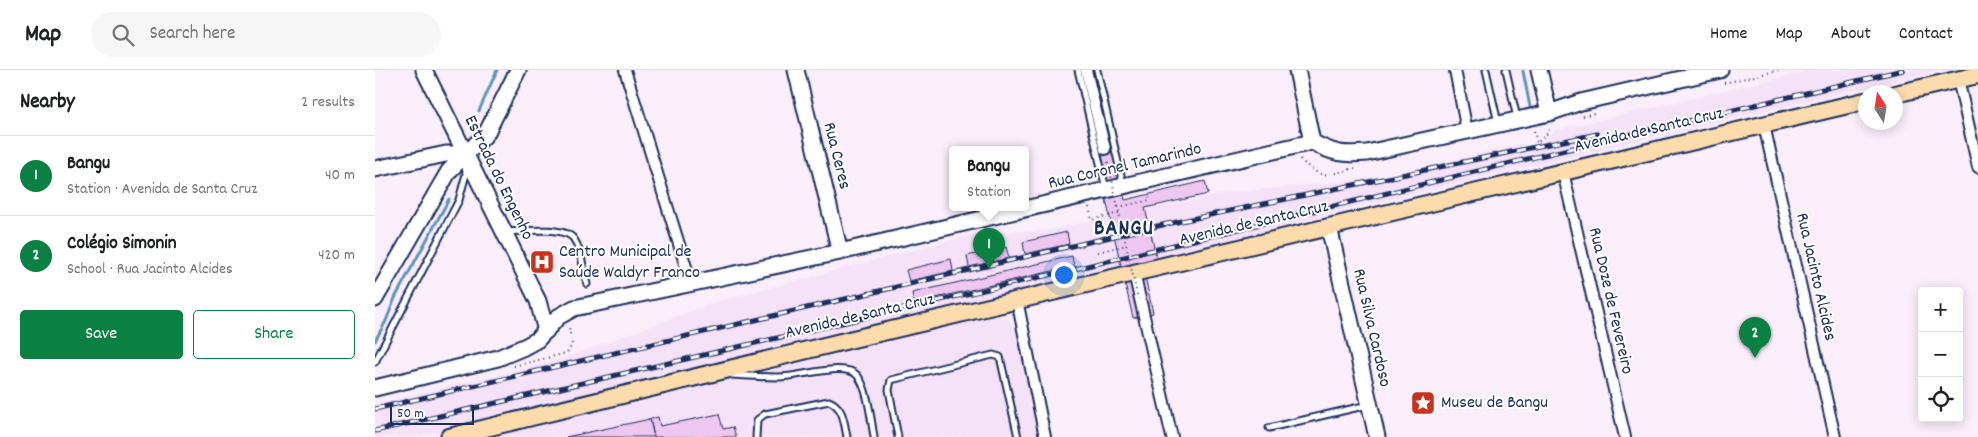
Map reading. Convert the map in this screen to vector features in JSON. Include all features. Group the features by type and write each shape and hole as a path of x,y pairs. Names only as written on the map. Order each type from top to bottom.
{"main road":[{"name":"Estrada do Engenho","path":"424,70 538,301 546,331"},
{"path":"375,298 444,178 486,134 518,70"},
{"name":"Rua Ceres","path":"796,70 840,252"},
{"path":"1297,70 1312,142 1329,152 1347,154 1367,153 1517,120 1581,102 1721,77"},
{"path":"1539,70 1546,113"},
{"path":"1903,92 1978,75"},
{"name":"Avenida de Santa Cruz","path":"449,437 468,435 709,374 1017,300 1858,103"},
{"name":"Rua Coronel Tamarindo","path":"1029,211 1116,192 1312,142"},
{"path":"375,169 446,154 465,154"},
{"name":"Rua Coronel Tamarindo","path":"375,388 498,358 537,340 558,317 574,308 1029,211"},
{"name":"Rua Silva Cardoso","path":"1329,227 1377,437"}],"street":[{"path":"625,70 691,283"},
{"path":"1086,70 1105,150"},
{"path":"1455,70 1467,131"},
{"path":"1958,79 1978,167"},
{"name":"Rua Jacinto Alcides","path":"1764,125 1835,437"},
{"name":"Rua Doze de Fevereiro","path":"1563,172 1625,437"},
{"path":"1135,273 1172,437"},
{"path":"1017,300 1045,437"}],"lane":[{"path":"1078,70 1116,192"},
{"path":"1097,70 1116,192"},
{"path":"1486,70 1498,124"},
{"path":"1506,70 1517,120"},
{"path":"375,362 459,200 466,174 465,154"},
{"path":"504,232 554,231 567,233 573,238 577,247 587,284"},
{"path":"898,437 889,390 891,380 993,355 1000,357 1018,437"},
{"path":"709,374 779,377 836,369 850,370 857,375 862,384 874,437"},
{"path":"756,437 757,420 765,414 829,401 841,409 847,437"},
{"path":"1269,428 1369,405"}],"path":[{"path":"1721,77 1780,70"},
{"path":"1537,143 1549,132 1546,113"},
{"path":"1577,118 1596,113"},
{"path":"1297,156 1311,170 1325,175 1363,166"},
{"path":"1108,162 1138,300"},
{"path":"1118,208 1151,200 1149,194"},
{"path":"1092,220 1119,214"},
{"path":"1093,231 1121,224"},
{"path":"1098,252 1126,245"},
{"path":"509,368 567,353 571,347 569,327 571,322"}],"shaded area":[{"path":"1813,70 1939,70 1875,85 1858,85 1858,89 1357,207 1202,249 417,437 375,437 375,404 559,360 715,302 978,233 1044,231 1227,193 1380,178 1512,146 1539,144 1556,130"},
{"path":"999,315 1008,319 1015,328 1039,437 490,437"}],"building":[{"path":"1113,148 1125,200 1205,181 1208,194 1145,208 1157,260 1142,263 1153,313 1133,318 1095,152"},
{"path":"1067,232 1069,244 1025,254 1023,242"},
{"path":"1006,247 1009,258 969,267 967,256"},
{"path":"1072,256 1074,266 914,303 912,293"},
{"path":"951,259 953,271 909,281 906,270"},
{"path":"719,414 723,429 733,427 736,437 654,437 650,419 658,417 660,426"},
{"path":"650,419 654,437 566,437"}],"waterway":[{"path":"479,111 497,70"},
{"path":"1523,71 1530,107"},
{"path":"375,341 386,321 395,298 449,199"}],"railway":[{"path":"375,431 1075,269 1903,70"},
{"path":"375,409 1153,227 1597,134"}],"place":[{"name":"Centro Municipal de Saúde Waldyr Franco","path":"542,262"},
{"name":"Bangu","path":"989,269"},
{"name":"Colégio Simonin","path":"1755,358"},
{"name":"Museu de Bangu","path":"1423,403"}],"district":[{"name":"BANGU","path":"1124,229"}]}
